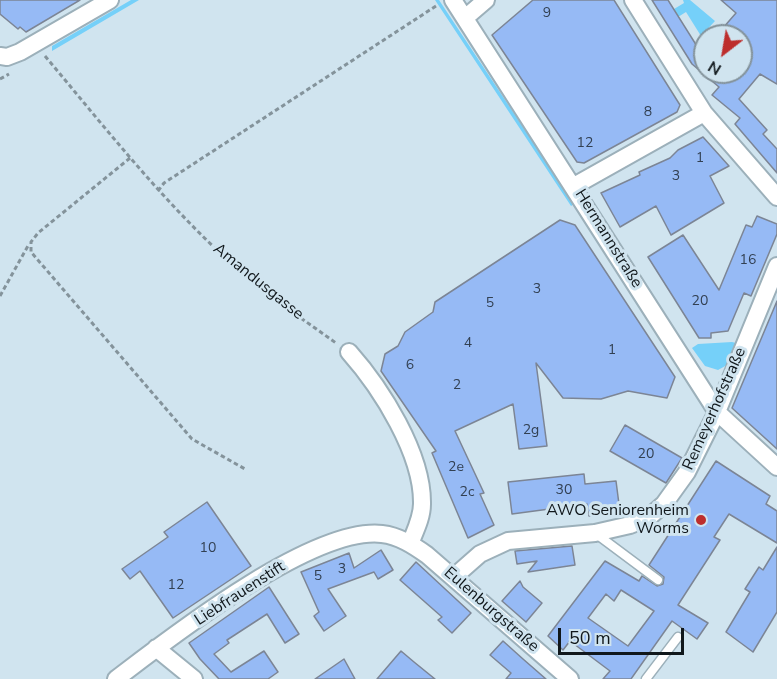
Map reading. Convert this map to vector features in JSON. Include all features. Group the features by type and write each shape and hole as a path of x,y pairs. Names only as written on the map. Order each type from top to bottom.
{"street":[{"path":"0,56 7,57 34,44 110,0"},
{"name":"Hermannstraße","path":"453,0 717,412 777,467"},
{"path":"465,18 486,0"},
{"path":"633,0 704,113 777,197"},
{"path":"574,186 704,113"},
{"name":"Remeyerhofstraße","path":"455,576 480,554 508,541 595,533 630,525 648,518 664,504 687,472 717,412 777,266"},
{"path":"349,352 369,375 386,402 407,443 416,471 422,504 410,544"},
{"name":"Liebfrauenstift","path":"116,679 156,648 273,570 326,545 351,537 381,534 410,544"},
{"name":"Eulenburgstraße","path":"410,544 455,576 570,679"},
{"path":"156,648 194,679"}],"lane":[{"path":"595,533 658,580"},
{"path":"646,679 678,637"}],"path":[{"path":"158,191 164,183 436,6"},
{"name":"Amandusgasse","path":"34,44 158,191 242,273 349,352"},
{"path":"0,296 38,233 130,158"},
{"path":"31,242 31,252 178,425 206,449 245,469"}],"shaded area":[{"path":"131,0 139,0 52,51 52,46"},
{"path":"435,0 439,0 574,204 571,206"},
{"path":"683,0 690,0 715,21 712,24 694,24 686,12 678,17 674,9 684,3"},
{"path":"736,343 727,365 718,370 705,366 692,348 698,344"}],"building":[{"path":"0,0 80,0 26,32 20,27 18,29 0,14"},
{"path":"533,0 614,0 680,105 677,112 584,163 577,162 492,35"},
{"path":"652,0 668,0 693,40 692,64"},
{"path":"721,0 777,0 777,84 760,74 753,82 753,24 726,24 736,13"},
{"path":"715,84 752,84 739,99 767,130 763,134 777,149 777,173 735,124 740,118 712,95 719,87"},
{"path":"703,137 729,166 710,176 724,203 671,235 656,206 620,227 601,193 640,175 639,172 670,158 678,150"},
{"path":"757,216 777,224 777,234 751,296 744,293 728,331 711,333 711,338 699,338 648,257 683,235 719,290 746,225 752,227"},
{"path":"560,220 575,225 675,377 667,398 628,391 601,399 563,398 536,363 547,446 519,449 513,404 455,431 484,493 480,494 494,525 468,538 432,453 436,451 381,371 385,354 398,346 405,332 433,312 435,302"},
{"path":"777,301 777,449 732,408"},
{"path":"625,425 682,458 666,483 610,451"},
{"path":"716,461 770,496 766,504 777,511 777,543 729,514 714,537 720,540 678,605 708,623 697,639 672,621 631,679 603,679 610,671 570,641 563,650 548,636 605,561 639,581 642,576 657,586 663,584 664,577 649,565","holes":["621,590 654,611 628,646 588,618 606,594 614,601"]},
{"path":"584,474 585,484 616,481 620,512 589,516 587,504 512,514 508,482"},
{"path":"207,502 251,566 173,618 140,571 130,579 122,569 168,537 164,532"},
{"path":"572,546 575,565 528,572 537,561 517,564 515,551"},
{"path":"777,547 777,612 753,652 726,632 750,592 745,589 759,567 763,570"},
{"path":"381,550 393,570 378,579 374,572 328,589 346,616 324,631 314,616 319,612 301,572 349,553 354,568"},
{"path":"416,562 471,613 452,633 438,620 442,617 400,580"},
{"path":"520,581 523,587 542,603 526,622 502,601"},
{"path":"269,587 299,634 285,643 267,614 227,640 229,643 214,654 231,672 264,651 278,672 268,679 219,679 189,643"},
{"path":"503,641 546,679 506,679 511,673 490,655"},
{"path":"401,651 414,662 435,679 377,679"},
{"path":"344,659 355,679 315,679"}],"place":[{"name":"AWO Seniorenheim Worms","path":"701,520"}]}
